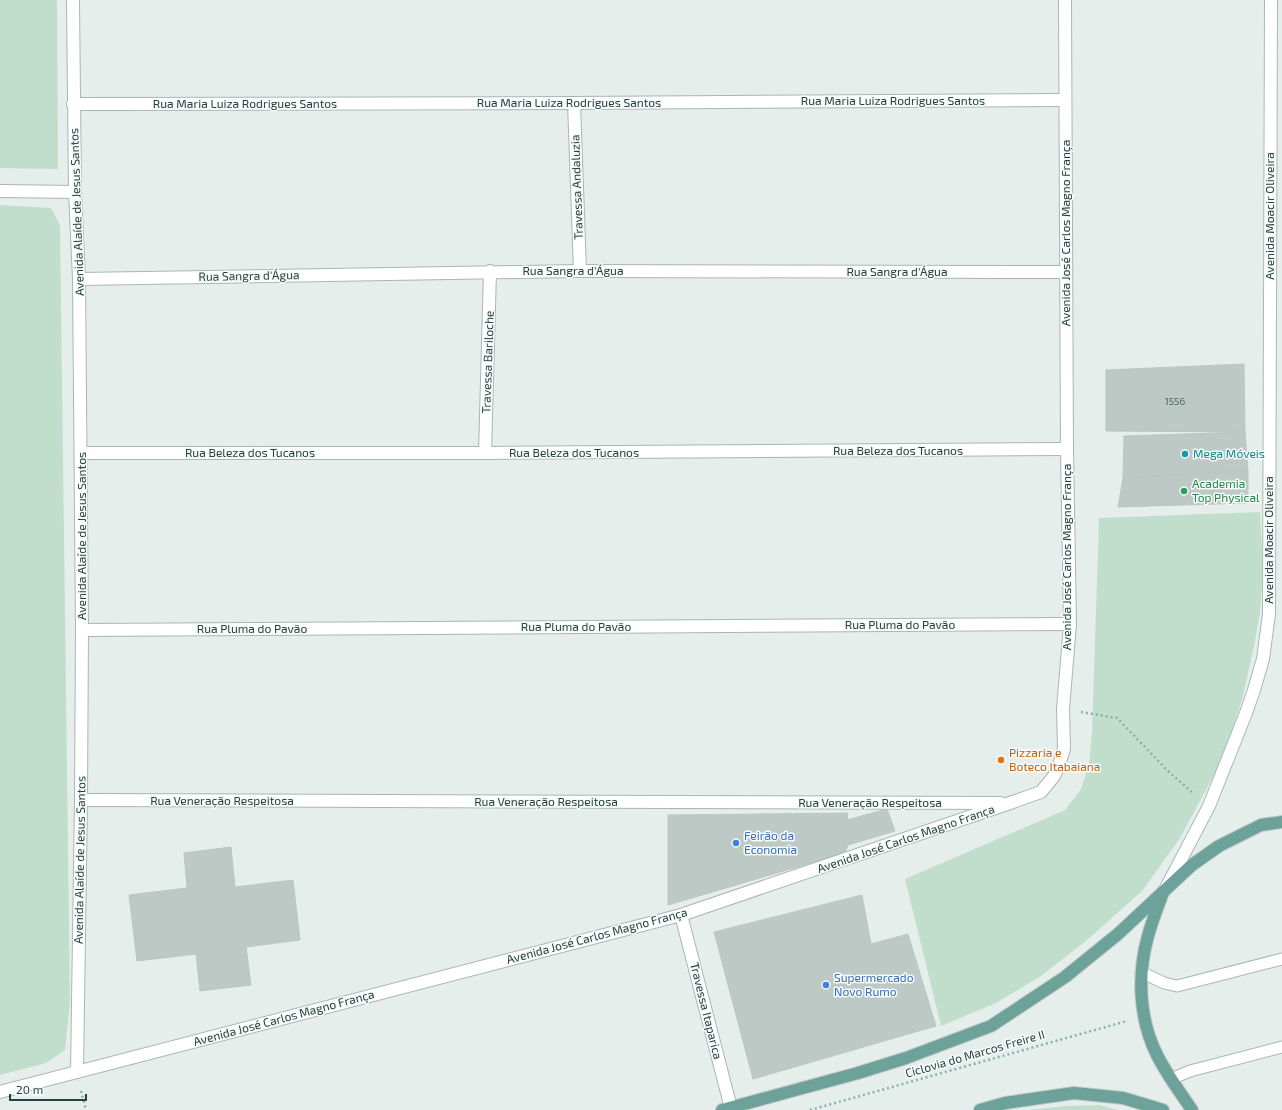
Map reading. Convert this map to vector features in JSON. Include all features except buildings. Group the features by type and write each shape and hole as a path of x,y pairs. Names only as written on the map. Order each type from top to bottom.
{"main road":[{"path":"726,1109 872,1069 906,1058 991,1026 1065,977 1118,934 1192,865 1219,846 1261,825 1282,822"},
{"path":"1164,891 1148,936 1141,972 1144,1016 1157,1054 1171,1079 1192,1110"},
{"path":"980,1110 1005,1103 1074,1093 1123,1098 1164,1110"}],"street":[{"name":"Avenida Alaíde de Jesus Santos","path":"73,0 74,192 79,279 82,453 82,800 77,1072"},
{"name":"Avenida José Carlos Magno França","path":"0,1092 681,915 1041,792 1054,776 1064,749 1063,709 1070,624 1067,450 1065,0"},
{"name":"Avenida Moacir Oliveira","path":"1164,891 1209,806 1254,690 1263,659 1269,614 1271,0"},
{"name":"Rua Maria Luiza Rodrigues Santos","path":"73,104 574,104 1065,100"},
{"name":"Travessa Andaluzia","path":"574,104 580,270"},
{"path":"0,192 74,192"},
{"name":"Rua Sangra d'Água","path":"79,279 580,270 1066,272"},
{"name":"Travessa Bariloche","path":"485,453 490,271"},
{"name":"Rua Beleza dos Tucanos","path":"82,453 485,453 1067,450"},
{"name":"Rua Pluma do Pavão","path":"82,630 1070,624"},
{"name":"Rua Veneração Respeitosa","path":"82,800 1010,803"},
{"name":"Travessa Itaparica","path":"681,915 726,1109"}],"lane":[{"path":"1141,972 1164,983 1177,986 1282,959"},
{"path":"1171,1079 1190,1072 1282,1047"}],"path":[{"path":"1063,709 1117,718 1169,772 1209,806"},
{"name":"Ciclovia do Marcos Freire II","path":"810,1110 1144,1016"}],"green space":[{"path":"0,0 57,0 58,169 0,168"},
{"path":"0,205 51,208 60,225 70,1002 65,1050 46,1063 0,1075"},
{"path":"1260,512 1263,571 1260,613 1242,700 1222,760 1180,838 1143,890 1086,941 1041,976 996,1003 941,1026 905,879 1065,810 1081,789 1089,764 1092,733 1099,518"},
{"path":"1100,1105 1118,1110 1030,1110 1065,1106"}],"place":[{"name":"Mega Móveis","path":"1185,454"},
{"name":"Academia Top Physical","path":"1184,491"},
{"name":"Pizzaria e Boteco Itabaiana","path":"1001,760"},
{"name":"Feirão da Economia","path":"736,843"},
{"name":"Supermercado Novo Rumo","path":"826,985"}]}
